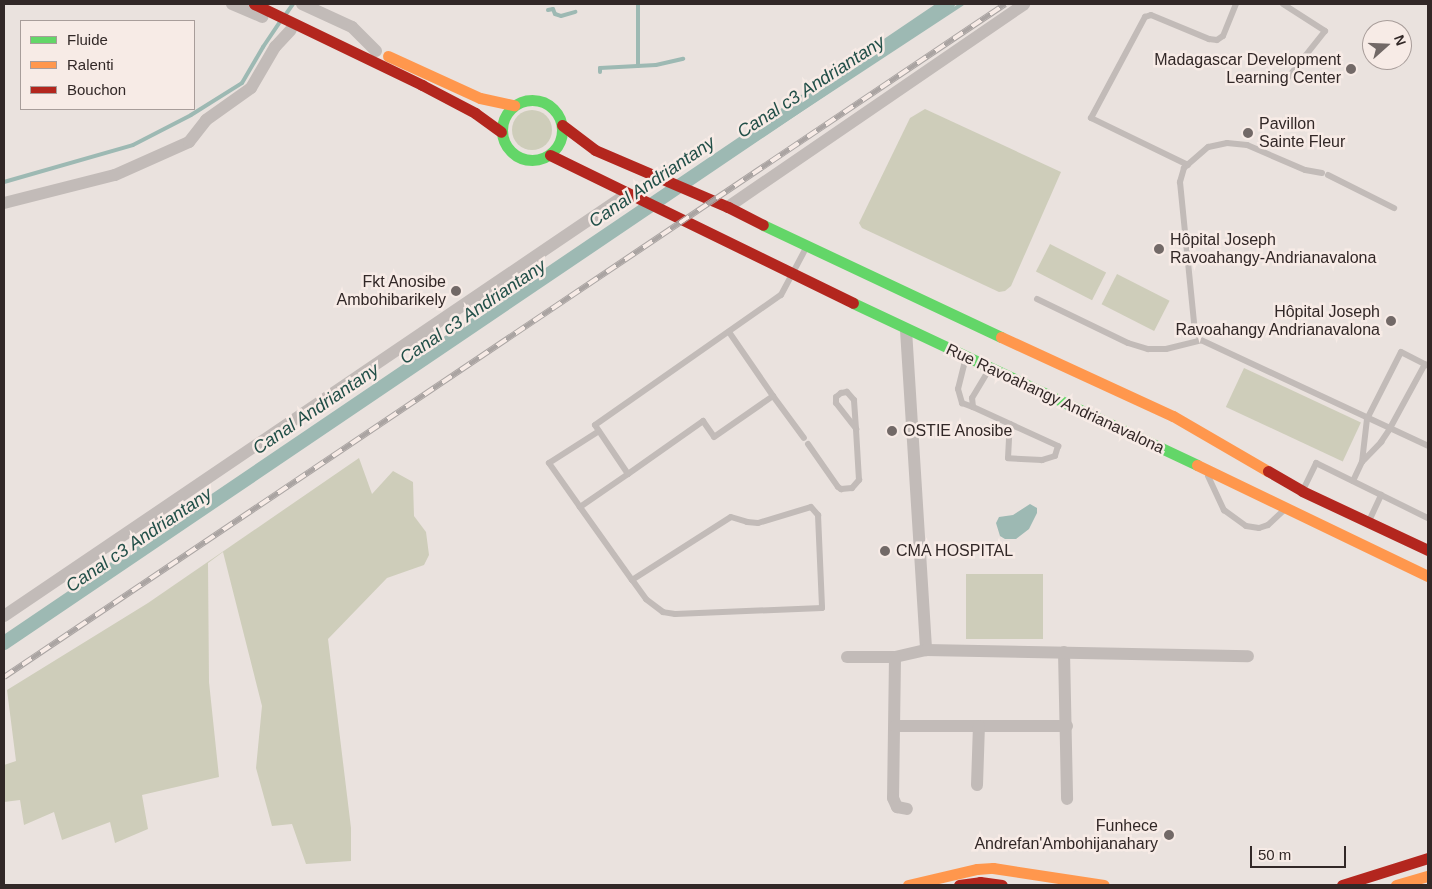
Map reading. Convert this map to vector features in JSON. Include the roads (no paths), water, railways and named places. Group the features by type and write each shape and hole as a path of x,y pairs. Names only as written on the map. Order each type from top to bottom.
{"main road":[{"path":"254,4 291,18"},
{"path":"374,56 480,98 514,105 530,100 545,102 559,115 562,126 560,142 550,155 537,160 519,158 510,152 504,143 501,132 504,117 514,105"},
{"path":"374,56 475,113 501,132"},
{"name":"Rue Ravoahangy Andrianavalona","path":"562,126 595,150 728,207 806,247 1173,416 1302,491 1428,550"},
{"name":"Rue Ravoahangy Andrianavalona","path":"550,155 627,194 684,219 906,330 990,367 1428,576"},
{"path":"1342,885 1428,858"},
{"path":"908,885 977,869 993,868 1104,885"},
{"path":"1396,885 1428,876"},
{"path":"957,885 980,882 1002,885"}],"street":[{"path":"232,4 270,11 291,18 352,27 374,56"},
{"path":"728,207 1024,4"},
{"path":"291,18 344,56 374,56"},
{"path":"4,203 115,175 189,142 206,120 251,88 291,18"},
{"path":"4,616 627,194"},
{"path":"906,330 926,650"},
{"path":"847,657 895,657 926,650 1248,656"},
{"path":"1064,652 1068,799"},
{"path":"895,657 893,798 897,807 907,809"},
{"path":"895,726 1067,726"},
{"path":"977,785 979,726"}],"lane":[{"path":"1188,165 1091,118 1145,17 1151,15 1209,39 1216,40 1223,36 1236,4"},
{"path":"1283,4 1325,31 1286,80"},
{"path":"1394,208 1325,174 1305,170 1247,145 1227,143 1208,147 1188,165 1180,182 1192,315 1195,331 1201,340 1390,430 1428,446"},
{"path":"628,474 595,425 781,295 806,247"},
{"path":"1037,299 1128,343 1148,349 1166,349 1201,340"},
{"path":"729,332 841,489 852,488 859,480 856,429 854,400 847,392 841,393 836,397 836,402 856,429"},
{"path":"1352,481 1362,462 1390,430 1426,365 1401,352 1367,419 1362,462"},
{"path":"966,356 958,389 962,402 973,407 1058,446 1055,456 1042,460 1008,458 1010,424"},
{"path":"973,407 972,398 990,367"},
{"path":"580,507 703,421 714,437 773,396"},
{"path":"599,431 549,464 632,580 646,599 663,612 822,608 818,515 811,507 758,523 747,522 731,516 632,580"},
{"path":"1302,491 1316,463 1428,518"},
{"path":"1205,471 1224,510 1246,526 1259,528 1268,525 1286,509"},
{"path":"1368,523 1381,495"}],"water":[{"path":"1030,504 1037,508 1037,513 1029,529 1016,539 1005,539 1000,536 996,523 999,517 1013,515"}],"waterway":[{"name":"Canal Andriantany","path":"286,14 293,4"},
{"path":"638,4 638,66"},
{"name":"Canal c3 Andriantany","path":"4,643 948,4"},
{"name":"Canal c3 Andriantany","path":"688,184 962,4"},
{"path":"548,10 553,9 555,14 561,16 575,12"},
{"name":"Canal Andriantany","path":"4,182 133,145 191,115 242,83 280,22"},
{"path":"600,72 600,68 656,65 683,59"},
{"name":"Canal c3 Andriantany","path":"661,202 676,192"},
{"name":"Canal c3 Andriantany","path":"4,648 649,210"}],"railway":[{"path":"4,677 1005,4"}],"place":[{"name":"Madagascar Development Learning Center","path":"1351,69"},
{"name":"Pavillon Sainte Fleur","path":"1248,133"},
{"name":"Hôpital Joseph Ravoahangy-Andrianavalona","path":"1159,249"},
{"name":"Fkt Anosibe Ambohibarikely","path":"456,291"},
{"name":"Hôpital Joseph Ravoahangy Andrianavalona","path":"1391,321"},
{"name":"OSTIE Anosibe","path":"892,431"},
{"name":"CMA HOSPITAL","path":"885,551"},
{"name":"Funhece Andrefan'Ambohijanahary","path":"1169,835"}]}
